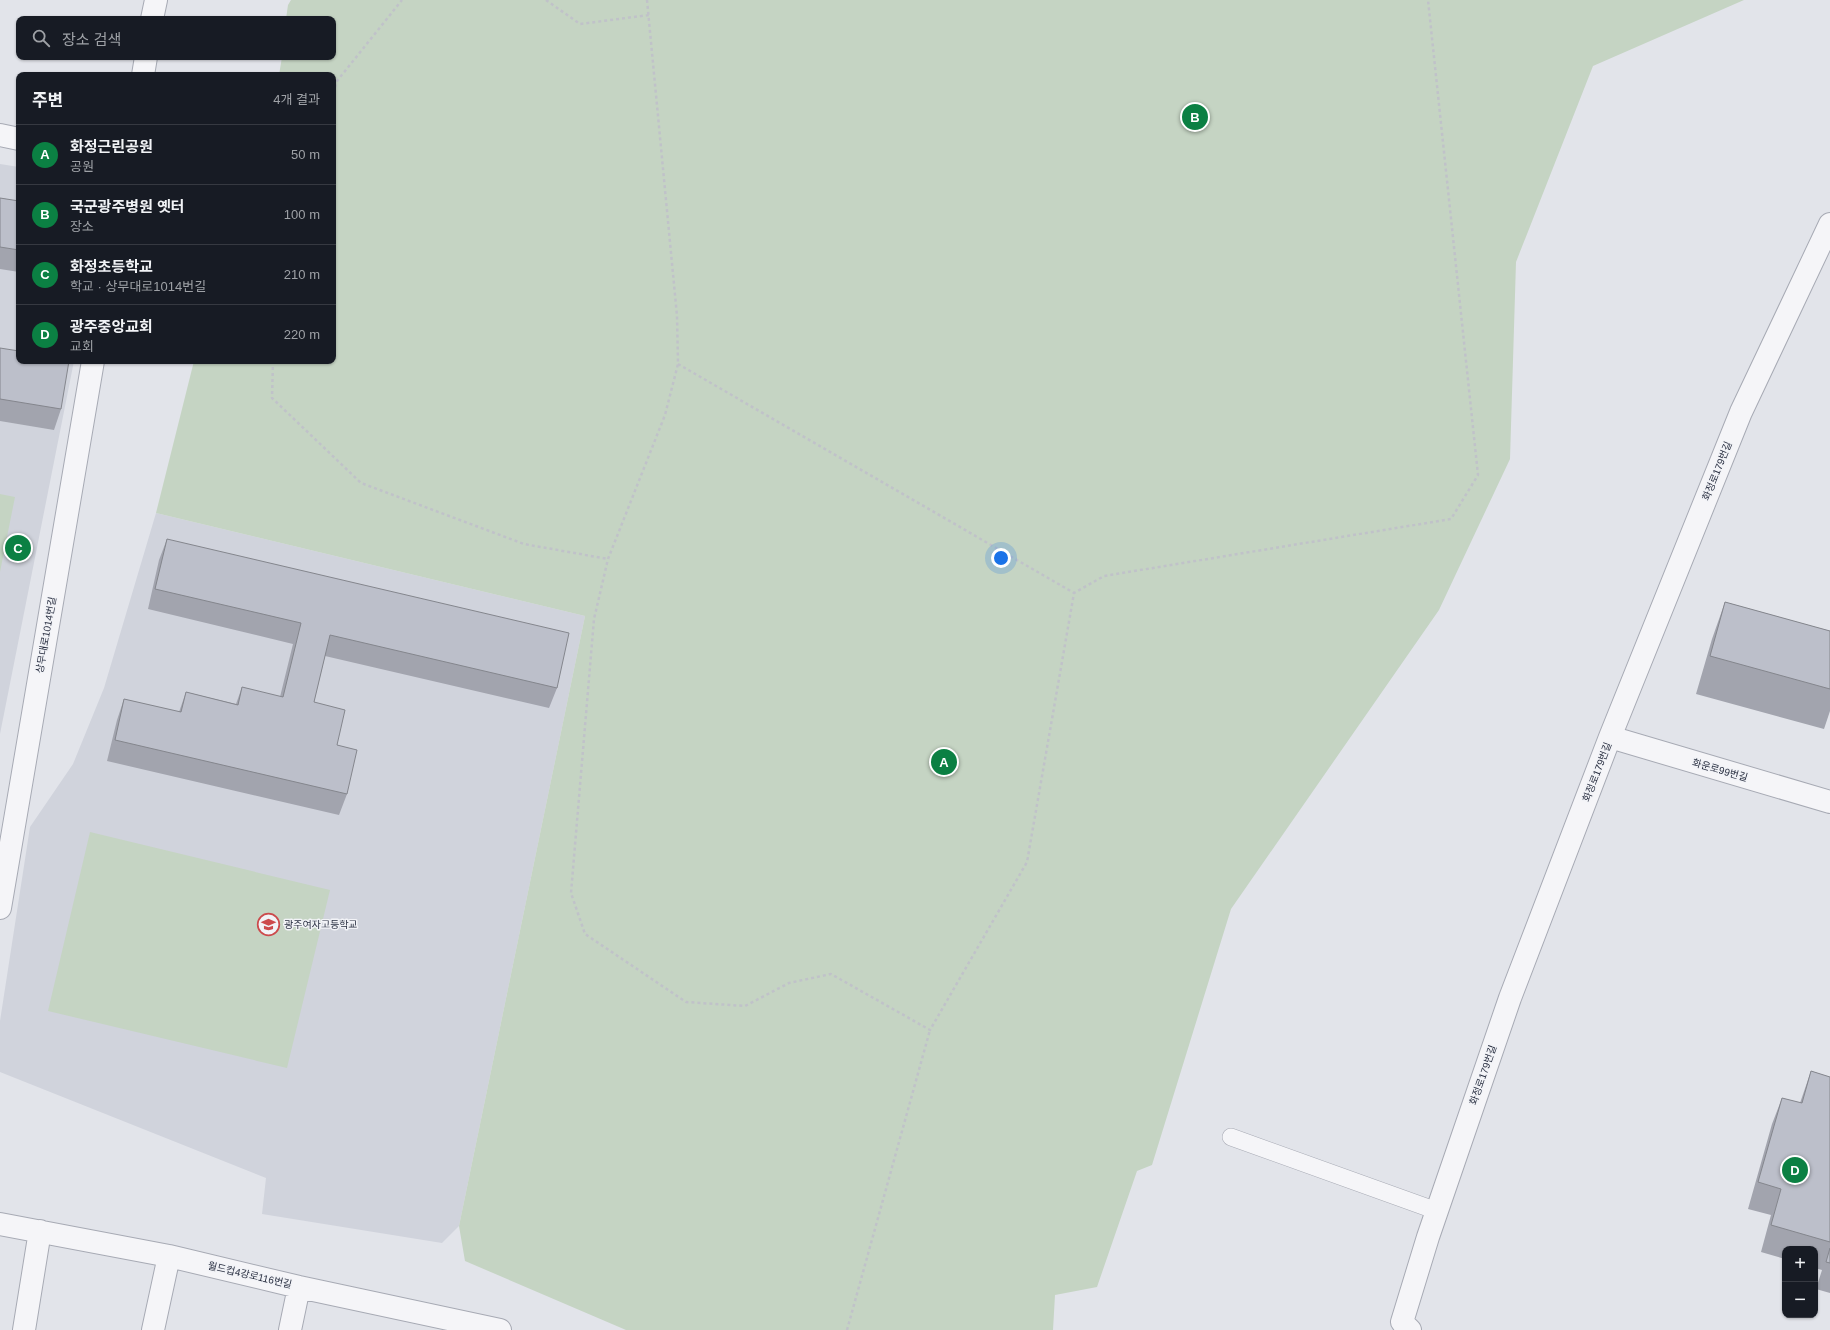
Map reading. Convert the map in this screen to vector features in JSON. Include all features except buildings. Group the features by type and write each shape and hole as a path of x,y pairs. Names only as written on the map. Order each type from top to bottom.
{"street":[{"path":"153,16 156,0"},
{"path":"144,72 146,60"},
{"path":"0,135 16,138"},
{"name":"화정로179번길","path":"1403,1327 1437,1211 1510,998 1610,737 1741,412 1830,224"},
{"name":"상무대로1014번길","path":"0,908 5,846 92,364"},
{"name":"화운로99번길","path":"1610,737 1830,802"},
{"name":"월드컵4강로116번길","path":"0,1224 169,1256 299,1287 434,1323 500,1330"},
{"path":"24,1330 40,1231"},
{"path":"154,1330 169,1256"},
{"path":"290,1330 299,1287"}],"lane":[{"path":"1231,1137 1437,1211"}],"path":[{"path":"336,83 337,80 402,0"},
{"path":"546,0 580,24 649,15"},
{"path":"647,0 677,316 678,364 664,415 608,559 594,618 571,893 585,934 686,1002 745,1006 790,983 831,974 930,1030"},
{"path":"1074,593 1104,576 1451,519 1478,475 1428,0"},
{"path":"273,364 272,398 361,482 524,544 608,559"},
{"path":"678,364 1074,593"},
{"path":"847,1330 930,1030 1027,862 1074,593"}],"shaded area":[{"path":"0,164 16,167 16,364 73,364 0,734"},
{"name":"광주여자고등학교","path":"156,513 585,616 459,1226 442,1243 262,1214 266,1178 0,1072 0,1021 30,827 73,764 104,688"}],"green space":[{"path":"291,0 1744,0 1593,66 1516,262 1510,459 1439,610 1231,909 1152,1165 1137,1171 1097,1287 1055,1295 1053,1330 626,1330 465,1261 459,1226 585,616 156,513 193,364 336,364 336,72 280,72 282,60 336,60 336,16 286,16 288,5"},
{"path":"0,494 15,497 0,572"},
{"path":"90,832 330,890 287,1068 48,1011"}],"place":[{"name":"국군광주병원 옛터","path":"1195,117"},
{"name":"화정초등학교","path":"18,548"},
{"name":"화정근린공원","path":"944,762"},
{"name":"광주여자고등학교","path":"268,924"},
{"name":"광주중앙교회","path":"1795,1170"}]}
